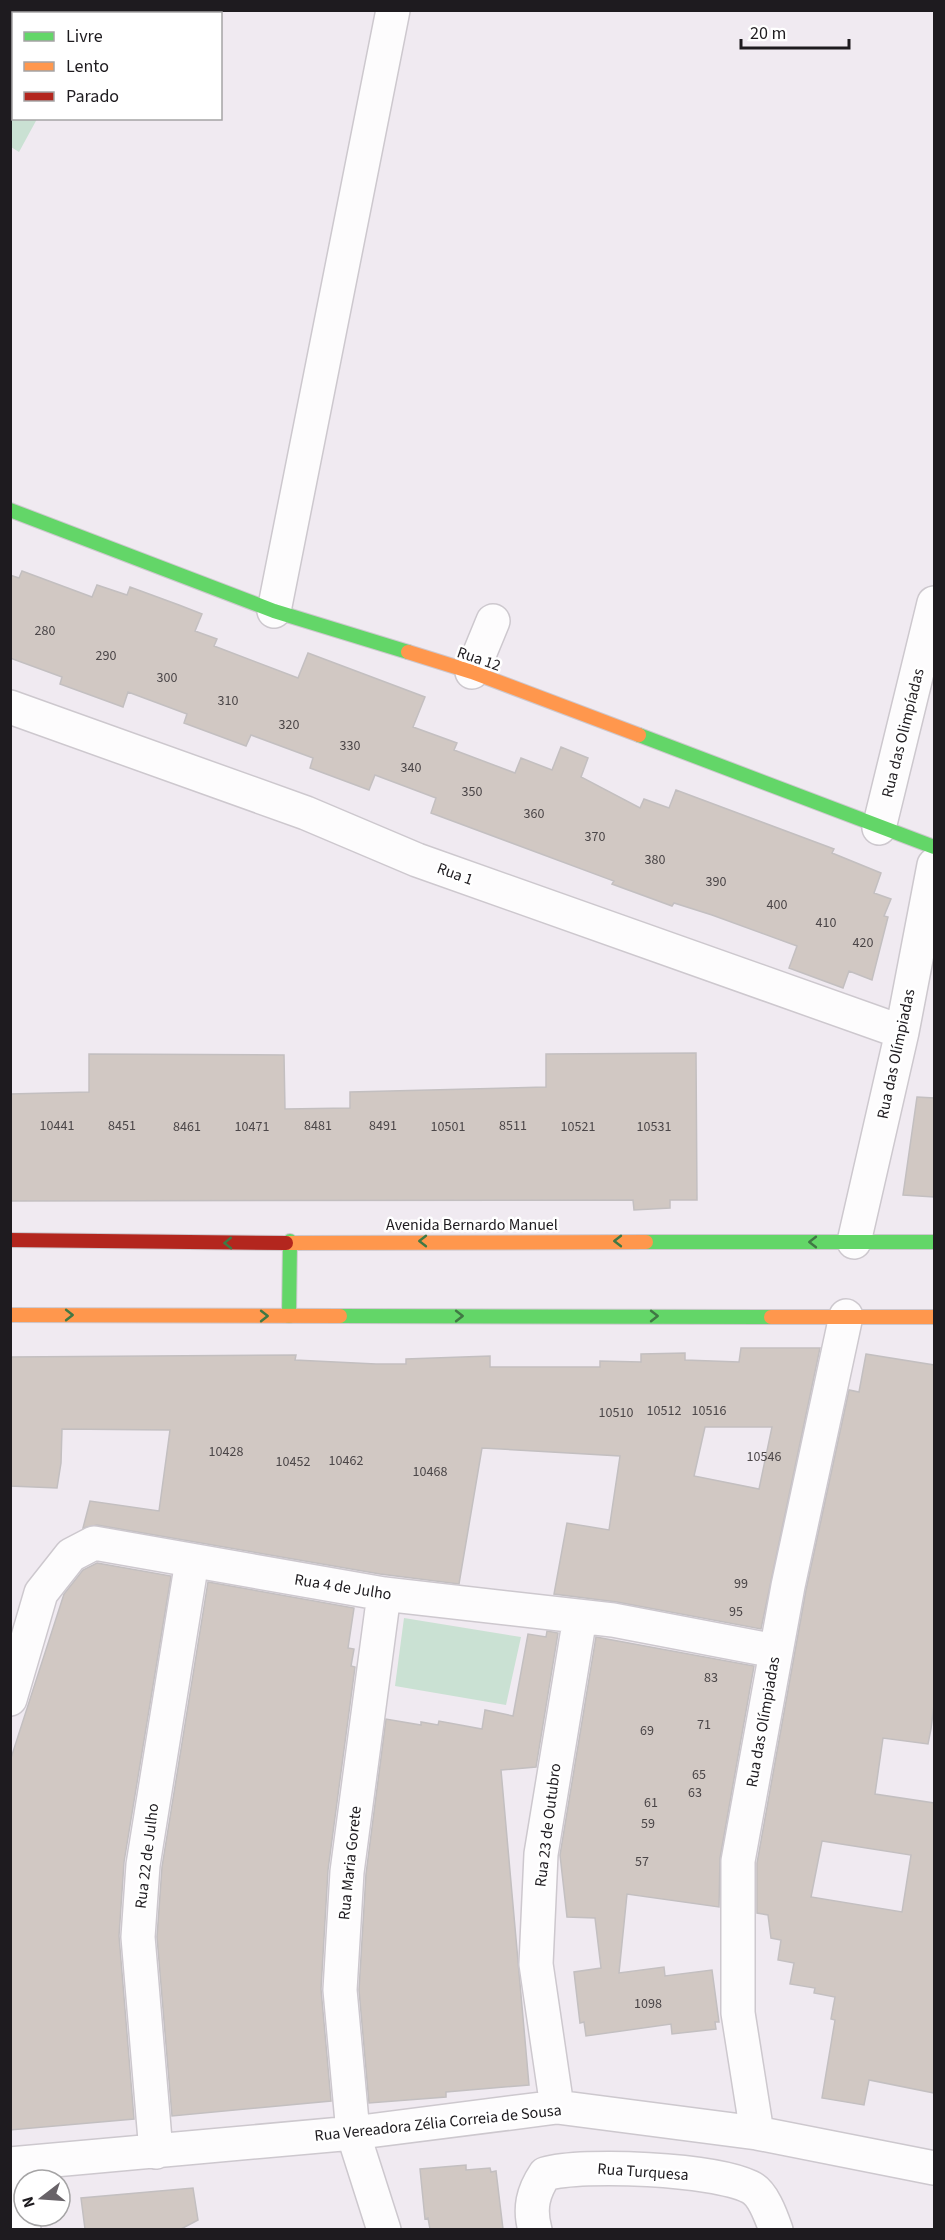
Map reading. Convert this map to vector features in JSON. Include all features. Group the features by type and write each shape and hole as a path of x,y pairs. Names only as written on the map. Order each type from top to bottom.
{"main road":[{"name":"Rua 12","path":"10,510 274,611 472,672 934,847"},
{"name":"Avenida Bernardo Manuel","path":"10,1240 934,1242"},
{"path":"289,1316 290,1241"},
{"path":"10,1315 934,1317"}],"street":[{"path":"274,611 393,10"},
{"name":"Rua das Olimpíadas","path":"879,828 934,603"},
{"path":"472,672 492,621"},
{"name":"Rua 1","path":"10,707 306,813 417,860 902,1032"},
{"name":"Rua das Olímpiadas","path":"855,1242 902,1032 934,865"},
{"name":"Rua das Olímpiadas","path":"757,2133 738,2013 738,1862 775,1652 846,1316"},
{"name":"Rua 4 de Julho","path":"10,1699 41,1593 71,1555 94,1543 384,1594 613,1620 775,1652"},
{"name":"Rua 22 de Julho","path":"156,2152 139,1927 143,1865 192,1561"},
{"name":"Rua Maria Gorete","path":"384,1594 347,1872 340,1990 353,2133 384,2229"},
{"name":"Rua 23 de Outubro","path":"557,2107 536,1964 541,1854 580,1617"},
{"name":"Rua Vereadora Zélia Correia de Sousa","path":"10,2166 353,2133 557,2107 757,2133 934,2168"},
{"path":"10,2166 24,2229"},
{"name":"Rua Turquesa","path":"535,2229 530,2213 536,2189 545,2174 564,2168 638,2169 724,2179 752,2188 770,2212 776,2229"}],"green space":[{"path":"10,11 51,11 54,12 12,12 12,120 36,120 19,152 11,147"},
{"path":"404,1618 521,1637 506,1705 395,1686"}],"building":[{"path":"22,571 92,597 97,585 127,595 130,587 179,605 202,614 195,631 217,639 214,646 298,678 308,653 425,697 413,727 457,743 454,750 515,773 521,758 552,770 561,747 588,758 581,777 640,808 644,799 669,808 676,790 834,849 832,853 881,873 874,893 891,899 884,916 888,917 872,980 849,971 843,988 789,968 797,946 712,915 674,903 672,906 612,884 614,881 431,813 436,798 375,775 369,790 310,768 313,758 251,735 246,746 184,723 187,714 128,692 123,707 60,684 62,677 10,658 10,575 19,578"},
{"path":"696,1053 697,1200 670,1200 670,1208 634,1210 633,1200 10,1201 10,1094 89,1092 89,1054 284,1055 285,1109 350,1108 350,1092 546,1087 546,1054"},
{"path":"917,1097 934,1098 934,1197 903,1195"},
{"path":"741,1348 820,1348 761,1629 617,1602 554,1594 567,1523 609,1530 620,1456 482,1448 459,1584 380,1574 97,1525 83,1528 90,1501 159,1511 170,1430 62,1429 61,1463 57,1488 10,1486 10,1357 296,1355 295,1360 406,1364 406,1359 490,1356 490,1367 600,1367 600,1361 641,1362 641,1354 685,1353 685,1360 739,1362","holes":["705,1427 772,1427 759,1489 694,1476"]},
{"path":"866,1354 934,1365 934,1705 931,1729 928,1744 883,1738 875,1794 934,1803 934,2093 869,2080 864,2105 822,2098 835,2020 831,2019 835,1997 814,1993 815,1988 790,1984 794,1963 778,1960 781,1940 771,1938 768,1915 757,1913 757,1863 806,1590 849,1390 859,1392","holes":["822,1841 911,1855 902,1912 811,1897"]},
{"path":"97,1563 171,1576 124,1862 119,1936 134,2119 10,2130 10,1761 64,1594 83,1570"},
{"path":"208,1582 354,1608 348,1648 354,1649 351,1666 355,1667 328,1870 321,1989 331,2101 172,2116 157,1937 162,1867"},
{"path":"547,1631 558,1633 536,1767 501,1770 529,2085 446,2092 446,2097 369,2103 359,1990 366,1874 386,1719 421,1725 421,1722 438,1725 439,1721 482,1729 485,1710 513,1716 528,1634 546,1637"},
{"path":"596,1637 754,1666 720,1858 719,1907 627,1894 619,1973 664,1967 665,1976 712,1970 719,2022 715,2022 716,2029 672,2034 671,2024 586,2036 584,2022 580,2023 574,1972 601,1968 595,1918 567,1917 560,1855"},
{"path":"466,2165 466,2170 490,2168 491,2172 496,2171 503,2229 430,2229 428,2218 425,2219 420,2169"},
{"path":"193,2188 198,2220 181,2229 85,2229 81,2198"}],"traffic: fast":[{"path":"10,510 274,611 408,652"},
{"path":"639,735 934,847"},
{"path":"289,1316 290,1241"},
{"path":"646,1242 934,1242"},
{"path":"340,1316 771,1317"}],"traffic: slow":[{"path":"408,652 472,672 639,735"},
{"path":"286,1243 646,1242"},
{"path":"10,1315 340,1316"},
{"path":"771,1317 934,1317"}],"traffic: jam":[{"path":"10,1240 286,1243"}]}
